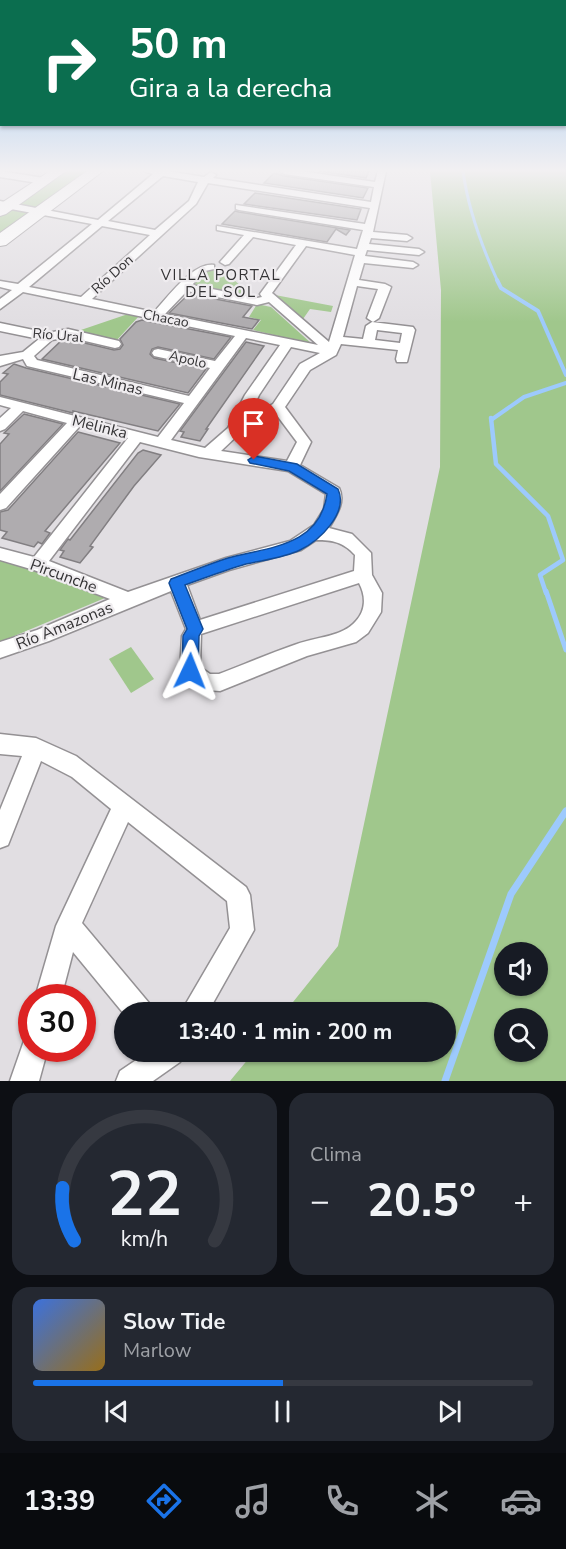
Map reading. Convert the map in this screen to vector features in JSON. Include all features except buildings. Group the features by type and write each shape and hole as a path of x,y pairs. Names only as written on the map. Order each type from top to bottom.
{"main road":[{"path":"0,241 27,221"}],"street":[{"path":"92,221 158,234"},
{"name":"Río Don","path":"83,301 172,221"},
{"path":"316,221 407,238"},
{"path":"204,453 234,431 278,407 305,367 334,346 370,221"},
{"path":"0,305 100,223"},
{"path":"221,228 361,252 413,265"},
{"path":"225,262 251,233"},
{"path":"303,243 266,294 334,346"},
{"path":"361,252 419,252"},
{"path":"157,316 201,269 210,267"},
{"path":"353,278 388,278"},
{"path":"353,278 384,287 373,318"},
{"name":"Chacao","path":"0,284 288,343 334,346 368,343 403,353 409,330 372,326 368,343"},
{"path":"184,287 257,302 270,298"},
{"name":"Río Ural","path":"0,327 48,337 68,333 115,344"},
{"path":"162,442 243,333"},
{"path":"0,362 3,359 27,355 48,337"},
{"path":"234,431 252,395 288,343"},
{"name":"Apolo","path":"158,352 219,366"},
{"name":"Las Minas","path":"27,355 32,363 193,401"},
{"name":"Melinka","path":"0,401 204,453 292,467"},
{"path":"0,426 21,406"},
{"path":"278,407 304,442 292,467 334,492 332,509 320,529 313,534"},
{"path":"0,504 77,420"},
{"path":"38,564 137,436"},
{"path":"313,534 338,534 352,540 363,553 363,574 373,593 372,612 362,628 349,637 304,649 220,683 206,682 190,671 191,636 195,629 363,574"},
{"name":"Río Amazonas","path":"0,650 42,636 128,599 226,564 295,546 313,534"},
{"name":"Pircunche","path":"0,554 38,564 128,599"},
{"path":"177,583 195,629"},
{"path":"0,744 36,748 54,754 124,805 238,895 242,930 200,1002"},
{"path":"0,837 36,748"},
{"path":"52,984 68,926 124,805"},
{"path":"68,926 132,1002"},
{"path":"24,1081 31,1062"},
{"path":"130,1081 156,1062"}],"green space":[{"path":"0,221 24,221 0,239"},
{"path":"435,221 566,221 566,1081 230,1081 246,1062 456,1062 456,1002 293,1002 338,946 440,467 441,290"},
{"path":"221,268 255,299 191,287 202,273"},
{"path":"275,295 333,306 331,312 310,309 303,319"},
{"path":"257,304 271,307 312,344 253,330 261,320 249,317"},
{"path":"128,314 139,316 116,341 75,332"},
{"path":"0,560 104,593 105,598 0,642"},
{"path":"131,647 154,679 131,693 109,659"}],"waterway":[{"path":"474,221 498,282"},
{"path":"498,282 501,288 538,311 566,375"},
{"path":"491,420 524,397 566,383"},
{"path":"491,420 496,464 548,516 563,560 540,575 546,593"},
{"path":"546,591 566,650"},
{"path":"445,1081 511,894 566,811"}],"district":[{"name":"VILLA PORTAL DEL SOL","path":"221,284"}],"route":[{"path":"190,671 191,636 195,629 177,583 226,564 295,546 320,529 332,509 334,492 292,467 254,460"}]}
